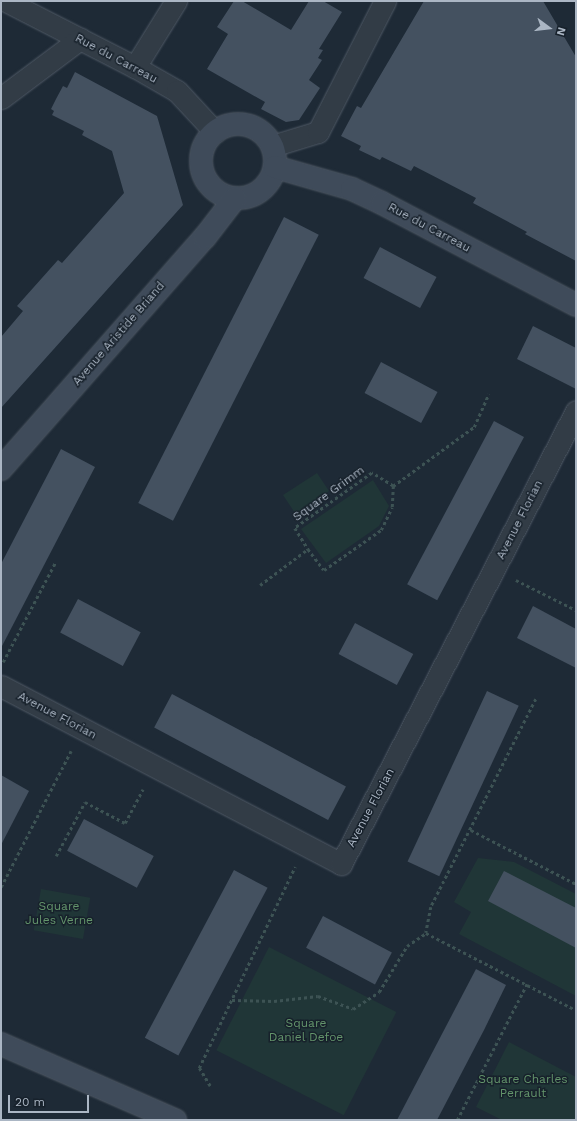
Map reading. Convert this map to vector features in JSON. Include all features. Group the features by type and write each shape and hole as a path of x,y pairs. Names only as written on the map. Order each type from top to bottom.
{"street":[{"name":"Rue du Carreau","path":"6,1 135,66 177,91 215,132"},
{"path":"135,66 176,1"},
{"path":"272,146 318,132 385,1"},
{"path":"1,98 80,39"},
{"path":"236,124 247,125 258,129 272,146 274,167 271,178 256,193 235,198 215,190 203,172 203,150 215,132 236,124"},
{"name":"Rue du Carreau","path":"274,167 352,190 382,202 576,305"},
{"name":"Avenue Aristide Briand","path":"1,469 206,237 235,198"},
{"name":"Avenue Florian","path":"1,686 305,847 341,864 576,411"},
{"path":"1,1044 175,1120"}],"path":[{"path":"393,486 474,427 489,394"},
{"name":"Square Grimm","path":"372,473 393,486 392,507 381,530 324,570 308,548 295,528 372,473"},
{"path":"260,585 308,548"},
{"path":"1,665 55,564"},
{"path":"495,569 576,610"},
{"path":"232,1000 274,1001 318,996 353,1008 379,992 407,946 426,933 431,907 536,699"},
{"path":"1,887 82,729"},
{"path":"56,856 85,802 125,823 144,788"},
{"path":"471,830 576,884"},
{"path":"210,1086 199,1068 305,847"},
{"path":"426,933 576,1010"},
{"path":"457,1120 527,984"}],"green space":[{"path":"317,473 329,491 297,516 283,495"},
{"path":"373,480 389,506 379,526 326,563 301,529"},
{"path":"478,858 514,862 576,894 576,996 459,934 471,912 454,902"},
{"name":"Square Jules Verne","path":"41,889 90,898 83,939 34,930"},
{"name":"Square Daniel Defoe","path":"269,947 396,1012 344,1115 216,1050"},
{"name":"Square Charles Perrault","path":"509,1042 576,1077 576,1120 502,1120 476,1107"}],"building":[{"path":"234,1 242,1 291,30 309,1 323,1 342,12 319,49 323,50 318,58 322,60 309,80 320,88 299,120 286,122 261,109 265,102 207,69 228,34 217,27"},
{"path":"424,1 543,1 576,57 576,261 525,234 527,232 473,203 476,198 414,166 411,171 382,157 380,160 359,150 361,146 341,136 357,106 361,108"},
{"path":"75,72 157,116 183,205 1,408 1,337 23,311 17,306 58,260 62,263 124,193 112,151 82,135 84,131 52,115 54,111 51,109 56,99 63,86 67,88"},
{"path":"284,217 319,235 173,521 138,503"},
{"path":"380,247 437,277 420,308 364,278"},
{"path":"533,326 576,348 576,389 517,359"},
{"path":"381,362 438,392 421,423 365,393"},
{"path":"494,421 524,437 437,600 407,584"},
{"path":"61,449 95,467 1,648 1,564"},
{"path":"78,599 141,632 123,666 60,633"},
{"path":"533,606 576,629 576,668 517,638"},
{"path":"355,623 413,654 397,685 339,654"},
{"path":"487,691 519,706 439,876 408,861"},
{"path":"172,694 346,786 328,820 154,728"},
{"path":"1,775 29,791 1,845"},
{"path":"84,819 154,856 137,888 67,851"},
{"path":"234,870 268,888 178,1056 145,1038"},
{"path":"504,871 576,908 576,948 488,901"},
{"path":"323,916 392,953 375,984 306,948"},
{"path":"476,969 506,985 437,1120 397,1120"}]}
